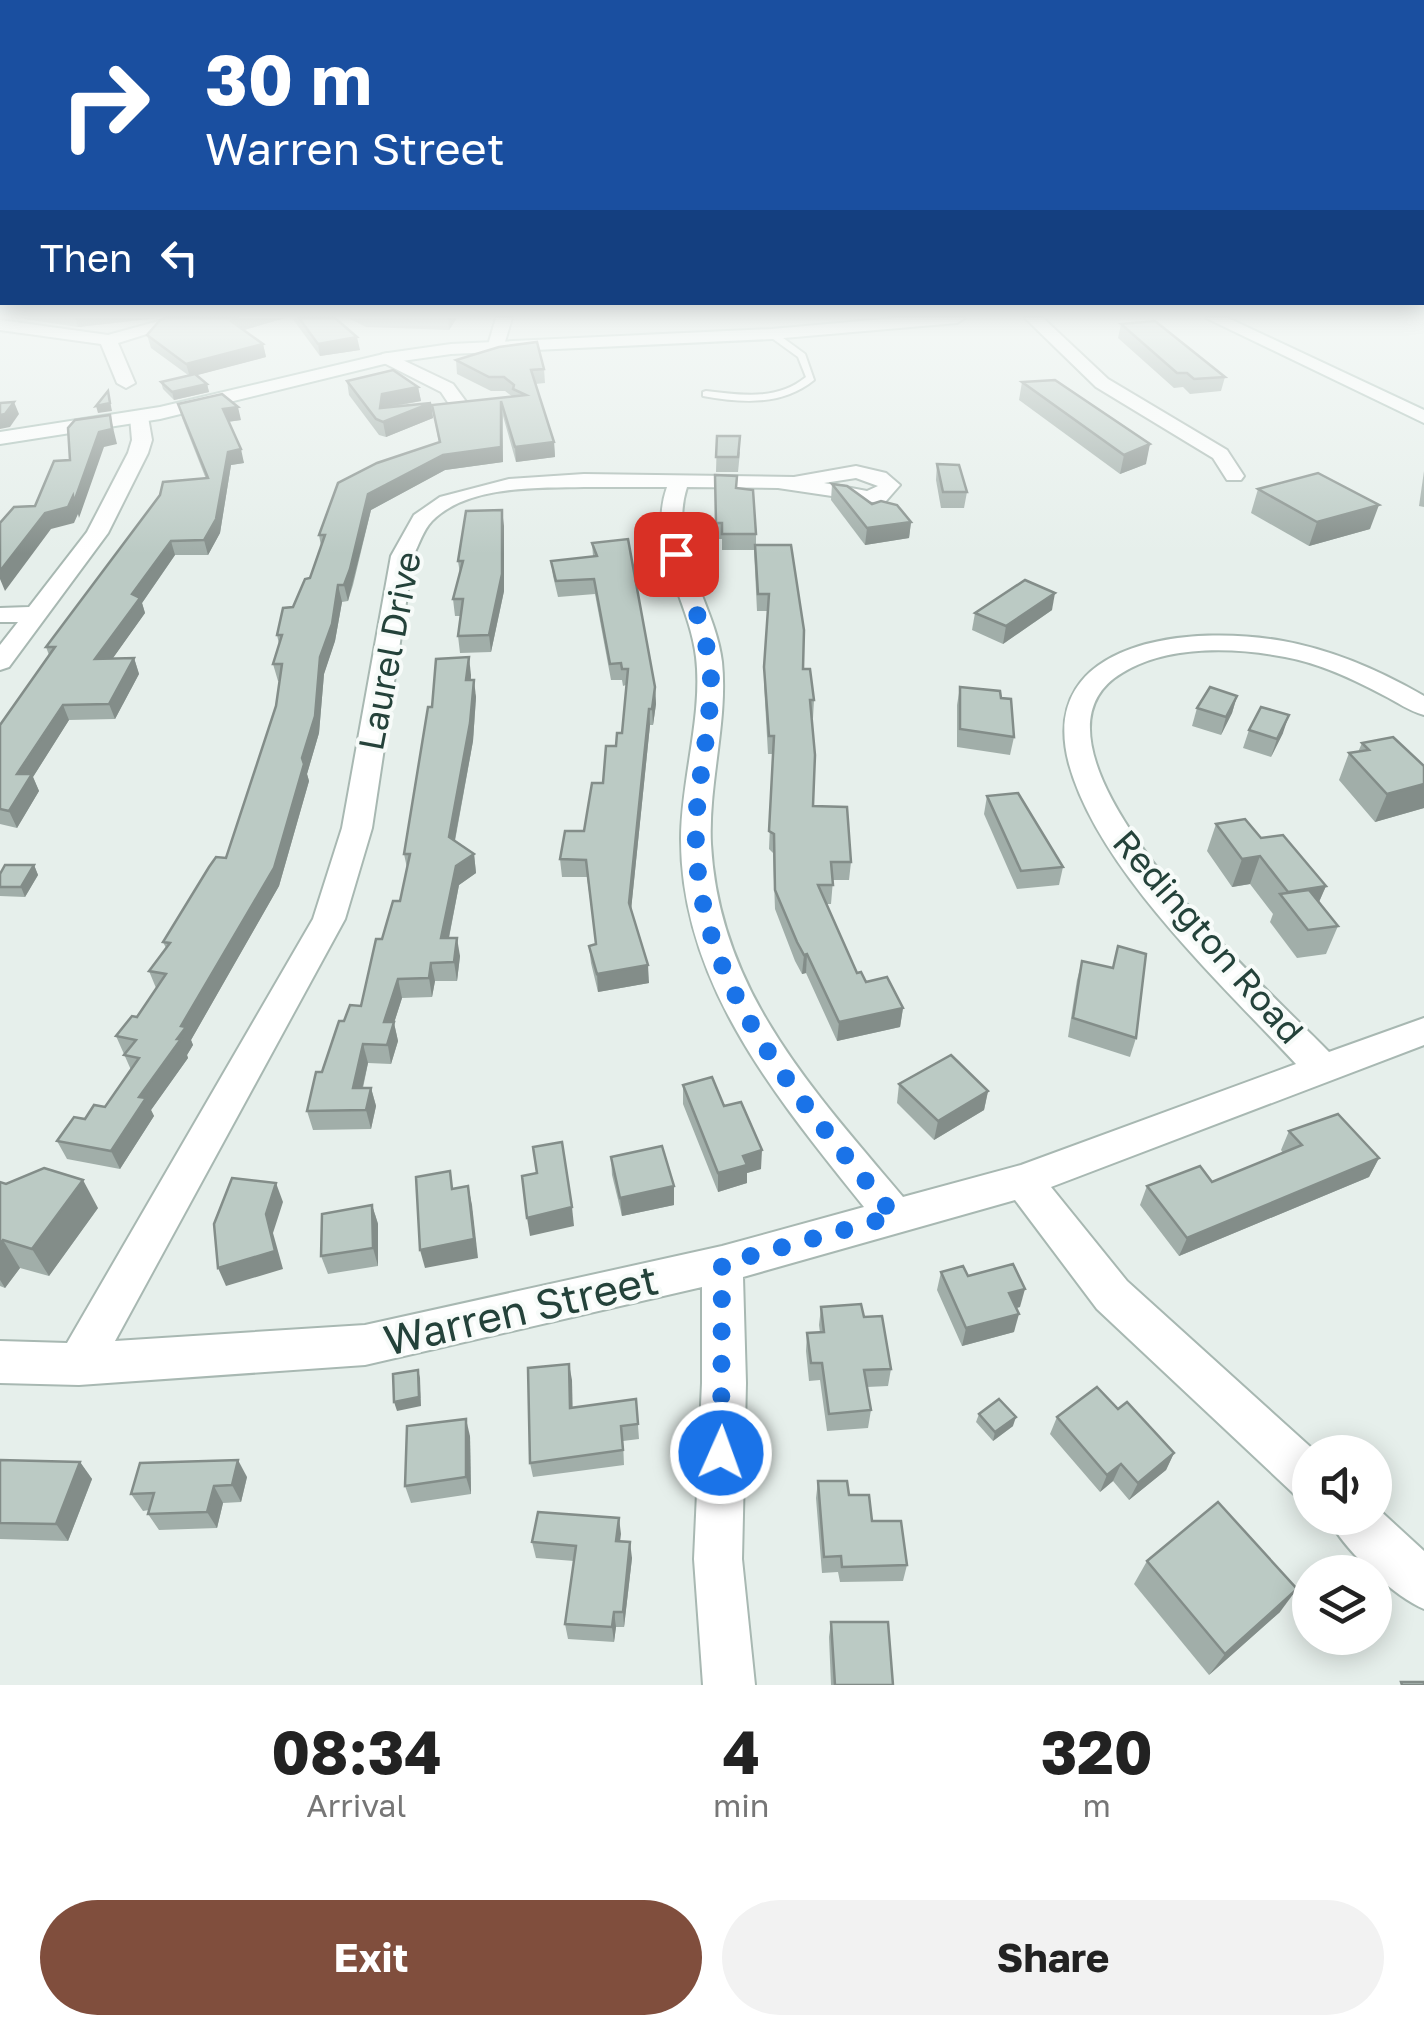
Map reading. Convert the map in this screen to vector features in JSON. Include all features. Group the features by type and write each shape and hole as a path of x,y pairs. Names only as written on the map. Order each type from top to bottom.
{"street":[{"path":"0,438 139,417 225,397"},
{"path":"452,397 456,404"},
{"path":"1124,397 1220,454 1234,476"},
{"path":"1382,397 1424,416"},
{"path":"0,662 97,533 127,480 142,440 139,417"},
{"path":"679,481 668,503 676,554 707,646 711,686 696,846 706,928 742,1015 794,1090 894,1216"},
{"name":"Laurel Drive","path":"79,1364 328,919 357,828 402,556 426,515 451,498 542,482 795,483"},
{"path":"0,616 36,614"},
{"name":"Redington Road","path":"1322,1068 1196,931 1141,866 1100,808 1086,776 1077,737 1082,695 1096,678 1134,658 1194,644 1232,644 1285,650 1336,666 1424,707"},
{"name":"Warren Street","path":"0,1362 79,1364 365,1345 722,1264 1022,1181 1424,1031"},
{"path":"1022,1181 1112,1296 1292,1461"},
{"path":"722,1264 724,1383 718,1559 728,1685"},
{"path":"1371,1535 1424,1584"}],"lane":[{"path":"728,397 760,397"}],"building":[{"path":"103,397 109,397 110,403 96,406"},
{"path":"225,397 238,407 223,409 241,449 228,452 216,519 204,540 171,541 132,594 140,598 95,659 134,658 109,704 63,705 17,774 32,774 9,811 0,809 0,725 55,647 46,647 160,495 163,482 208,478 178,404"},
{"path":"359,397 382,397 380,408 431,403 383,422 376,419"},
{"path":"540,397 554,442 515,447 501,401 501,447 443,455 368,494 350,569 344,585 338,585 332,624 320,657 315,716 274,868 181,1026 186,1027 177,1039 181,1039 139,1097 146,1098 111,1151 57,1141 74,1117 85,1119 94,1105 105,1107 139,1058 124,1055 136,1040 116,1036 132,1016 137,1017 166,974 149,971 170,943 163,942 216,857 226,858 276,706 282,664 273,664 282,635 277,635 283,608 293,607 305,579 310,578 325,535 319,535 338,483 377,463 440,442 432,405"},
{"path":"1042,397 1080,397 1150,444 1124,455"},
{"path":"14,402 5,414 0,415 0,403"},
{"path":"110,415 112,429 99,432 74,502 73,496 68,507 45,513 0,571 0,523 14,507 35,506 54,461 70,460 68,428 75,420"},
{"path":"717,436 740,436 738,457 716,457"},
{"path":"937,464 959,465 967,492 943,492"},
{"path":"1318,473 1379,505 1317,522 1258,489"},
{"path":"715,475 737,476 736,488 753,490 756,534 722,534 722,523 716,523"},
{"path":"832,484 847,486 872,504 881,501 897,505 911,522 867,528"},
{"path":"502,510 502,574 489,635 458,636 463,599 453,599 463,561 458,561 466,511"},
{"path":"628,539 655,687 649,709 629,903 648,965 597,974 589,946 596,944 586,860 560,859 565,831 584,831 592,783 603,783 606,746 616,746 617,733 622,733 628,669 622,669 621,663 610,664 594,579 556,581 551,561 597,556 592,543"},
{"path":"755,545 791,545 804,630 803,669 810,669 814,700 810,700 815,755 813,806 847,807 851,862 831,862 833,885 818,885 857,973 861,972 866,982 887,977 903,1008 839,1022 775,890 774,834 769,831 774,736 769,736 764,667 769,594 758,594"},
{"path":"1025,580 1055,593 1006,626 975,613"},
{"path":"469,657 466,680 474,680 470,723 449,837 474,854 456,866 441,938 457,938 454,962 431,963 429,978 398,979 384,1022 394,1022 387,1045 363,1044 353,1088 371,1088 366,1110 307,1111 316,1072 322,1072 339,1021 344,1021 350,1005 361,1006 376,939 382,939 393,901 400,901 410,854 404,854 428,707 432,707 436,659"},
{"path":"960,687 1000,691 1001,698 1011,699 1014,737 960,729"},
{"path":"1210,687 1237,696 1226,717 1197,708"},
{"path":"1261,707 1289,715 1277,739 1249,730"},
{"path":"1393,737 1424,766 1424,784 1387,794 1349,753 1369,750 1362,743"},
{"path":"1018,793 1063,867 1021,871 987,796"},
{"path":"1245,819 1261,838 1283,835 1326,886 1288,892 1260,856 1242,859 1216,824"},
{"path":"5,865 34,865 21,887 0,887"},
{"path":"1309,890 1338,926 1308,930 1280,894"},
{"path":"1118,946 1146,954 1136,1038 1073,1018 1082,961 1113,968"},
{"path":"951,1055 988,1091 938,1121 899,1084"},
{"path":"712,1077 724,1106 741,1102 762,1150 743,1156 747,1165 718,1173 683,1085"},
{"path":"1338,1114 1379,1158 1187,1238 1147,1186 1200,1166 1212,1182 1302,1145 1289,1131"},
{"path":"562,1142 572,1207 527,1218 522,1176 537,1173 533,1147"},
{"path":"662,1146 674,1186 620,1198 611,1157"},
{"path":"44,1168 83,1180 32,1249 3,1240 0,1244 0,1182 6,1184"},
{"path":"450,1171 452,1189 468,1186 474,1239 420,1250 416,1177"},
{"path":"232,1178 276,1183 266,1214 275,1251 218,1268 214,1224"},
{"path":"372,1205 373,1248 321,1256 322,1214"},
{"path":"1013,1264 1025,1289 1009,1293 1019,1314 966,1328 941,1272 963,1266 968,1276"},
{"path":"861,1304 864,1317 882,1316 891,1369 864,1370 871,1410 829,1414 822,1363 811,1363 807,1333 824,1332 821,1307"},
{"path":"569,1364 570,1408 636,1399 638,1424 621,1426 623,1450 530,1463 528,1368"},
{"path":"418,1370 419,1397 394,1402 393,1374"},
{"path":"1097,1387 1118,1409 1127,1402 1174,1453 1138,1483 1121,1464 1107,1475 1057,1417"},
{"path":"999,1399 1016,1417 995,1432 979,1414"},
{"path":"466,1419 466,1477 405,1486 407,1426"},
{"path":"0,1460 80,1462 56,1524 0,1523"},
{"path":"238,1460 232,1485 214,1486 207,1512 148,1514 154,1493 131,1494 140,1463"},
{"path":"818,1481 847,1481 849,1495 869,1495 872,1521 901,1521 907,1565 842,1567 841,1556 824,1557"},
{"path":"1218,1502 1292,1583 1292,1594 1225,1654 1147,1561"},
{"path":"538,1512 619,1518 616,1541 630,1542 623,1612 614,1612 612,1627 565,1624 576,1546 532,1542"},
{"path":"831,1622 888,1622 893,1685 835,1685"},
{"path":"1401,1682 1424,1682 1424,1685 1402,1685"}],"route":[{"path":"676,554 707,646 711,686 696,846 706,928 742,1015 794,1090 894,1216 722,1264 721,1453"}]}
